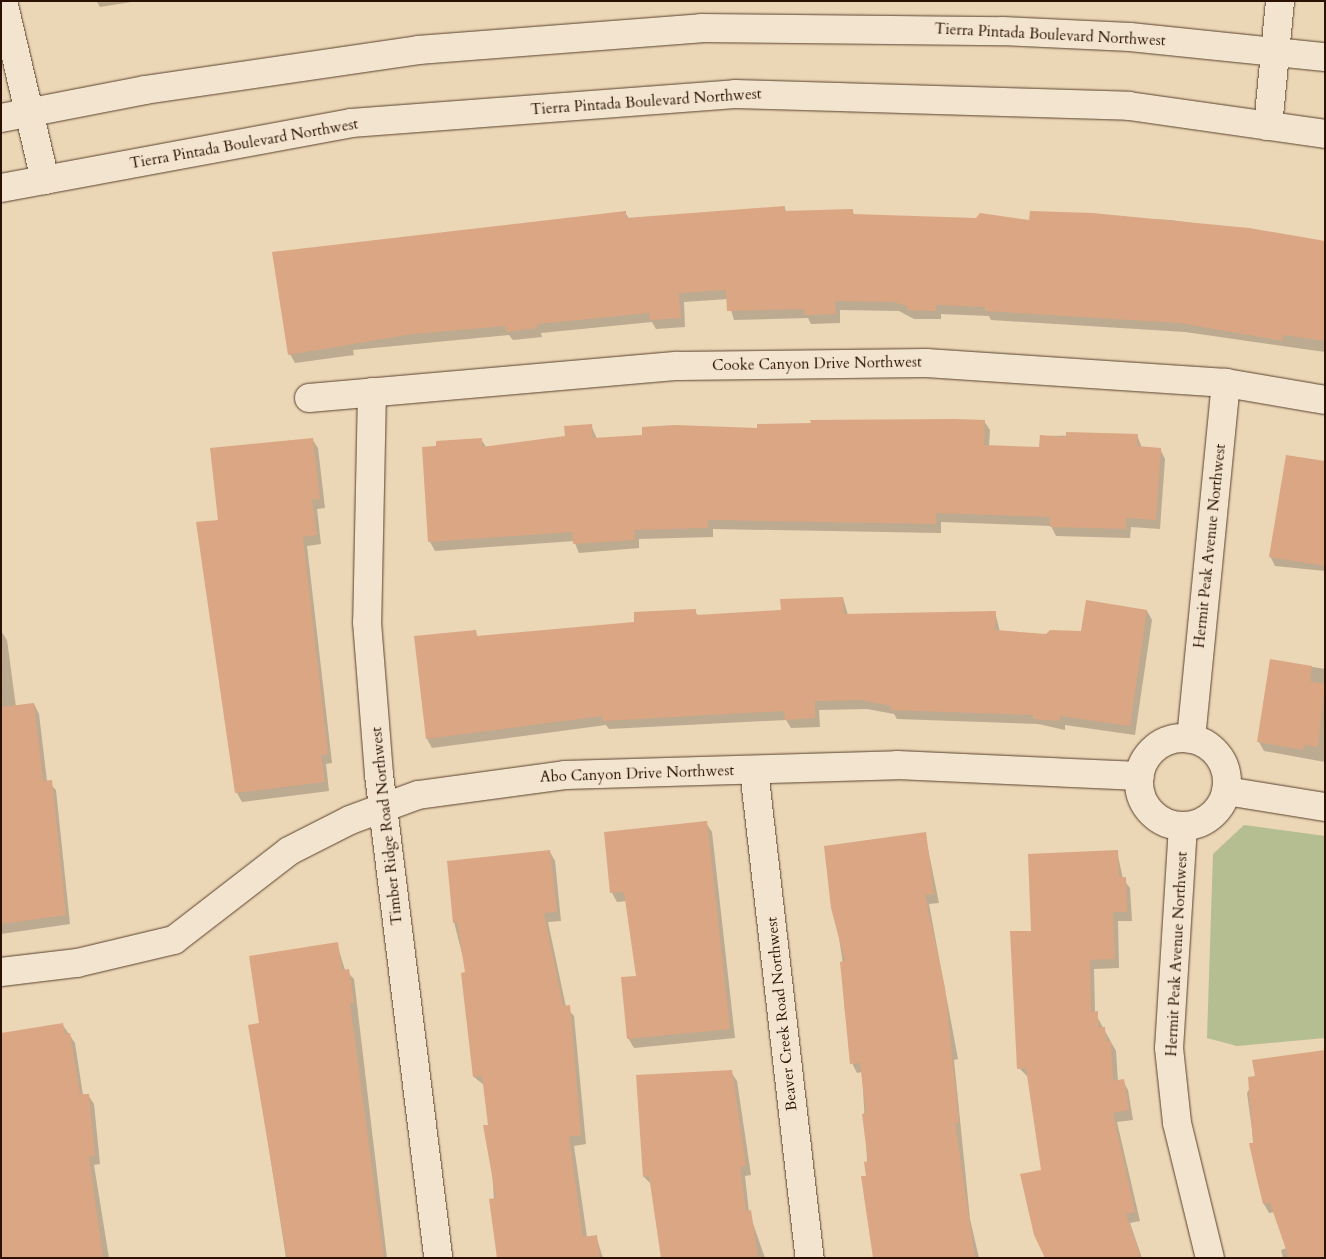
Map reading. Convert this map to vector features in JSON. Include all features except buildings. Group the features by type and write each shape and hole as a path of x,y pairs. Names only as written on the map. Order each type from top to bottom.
{"street":[{"path":"3,1 44,180"},
{"path":"1268,126 1280,1"},
{"name":"Tierra Pintada Boulevard Northwest","path":"1,118 164,86 418,50 701,28 1002,30 1275,49 1325,57"},
{"name":"Tierra Pintada Boulevard Northwest","path":"1,188 350,123 735,94 1129,106 1325,134"},
{"name":"Cooke Canyon Drive Northwest","path":"309,398 728,365 926,363 1226,383 1325,400"},
{"name":"Hermit Peak Avenue Northwest","path":"1191,739 1226,383"},
{"name":"Timber Ridge Road Northwest","path":"372,392 368,622 383,808 438,1258"},
{"path":"1177,739 1191,739 1204,743 1223,764 1226,791 1211,816 1183,826 1156,816 1146,805 1140,776 1152,751 1177,739"},
{"name":"Abo Canyon Drive Northwest","path":"1,972 77,963 174,940 288,851 383,808 418,795 565,774 897,765 1140,776"},
{"name":"Beaver Creek Road Northwest","path":"754,770 810,1258"},
{"path":"1226,791 1325,806"},
{"name":"Hermit Peak Avenue Northwest","path":"1183,826 1169,1048 1177,1123 1210,1258"}],"green space":[{"path":"1244,825 1325,836 1325,1038 1237,1046 1207,1038 1213,854"}]}
